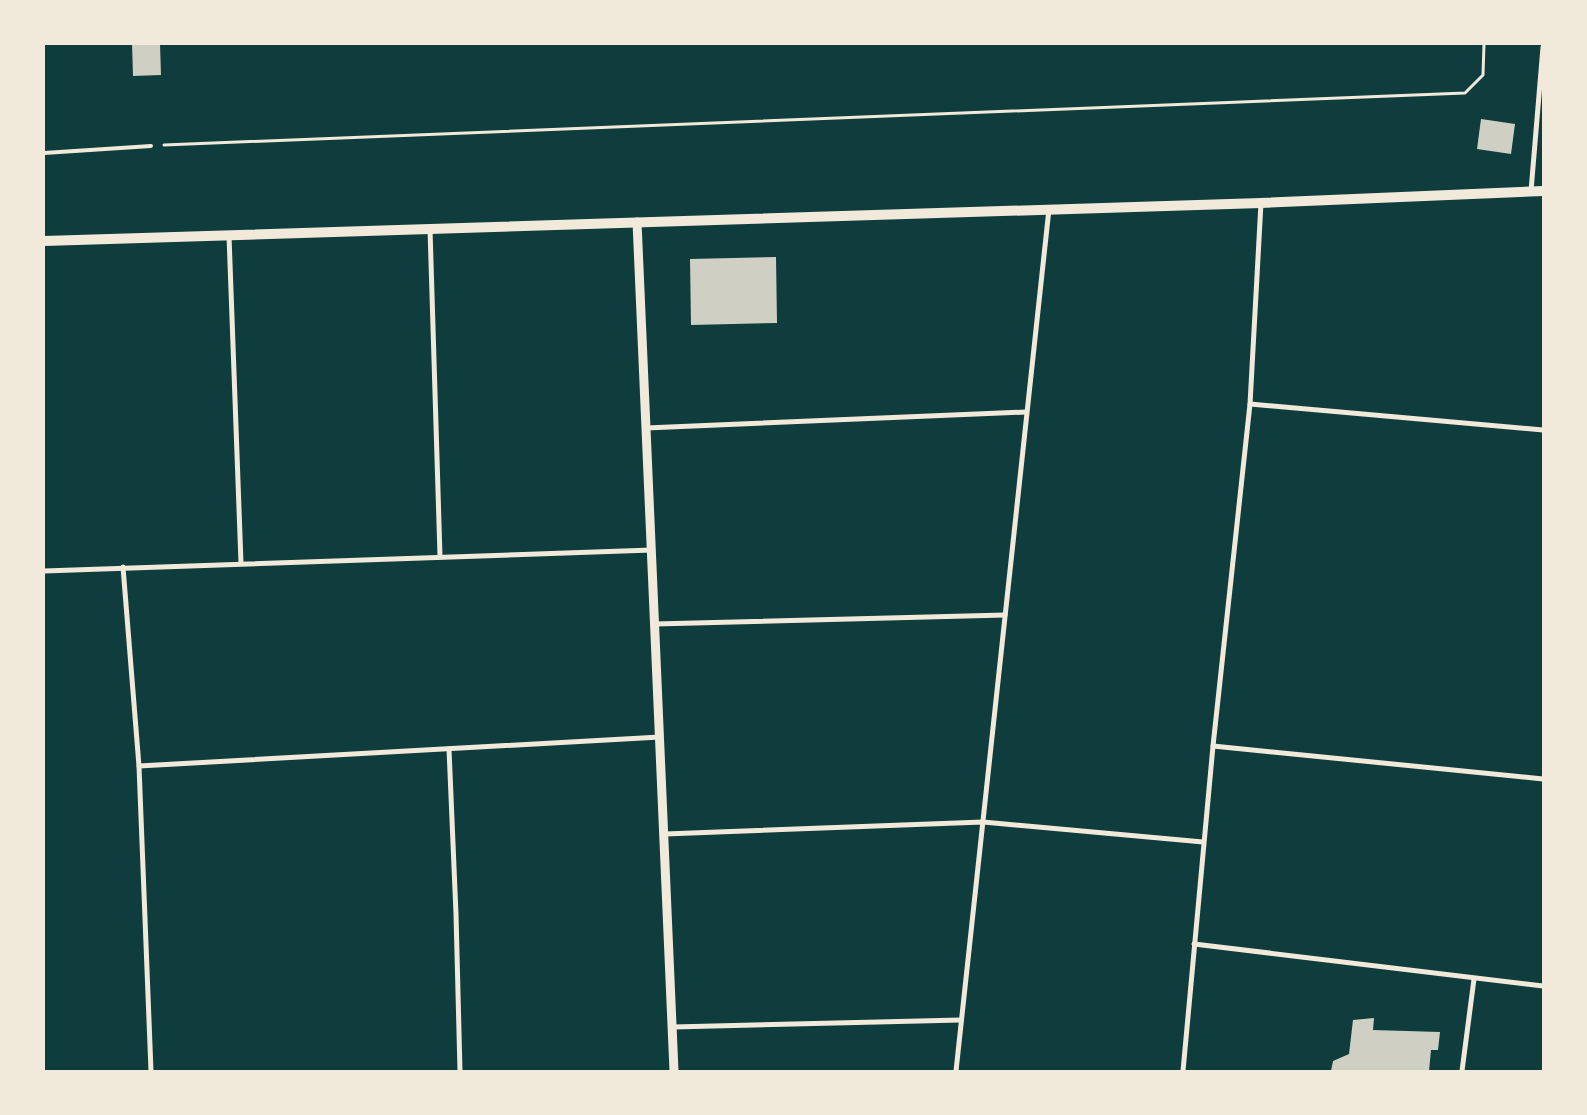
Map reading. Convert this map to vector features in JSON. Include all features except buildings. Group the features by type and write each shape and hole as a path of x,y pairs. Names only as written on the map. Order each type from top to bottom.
{"main road":[{"path":"44,241 1261,203 1543,191"}],"street":[{"path":"1531,191 1543,47"},
{"path":"1183,1071 1212,746 1250,404 1261,203"},
{"path":"956,1071 1049,209"},
{"path":"637,222 674,1071"},
{"path":"430,229 440,556"},
{"path":"229,236 240,563"},
{"path":"1250,404 1543,430"},
{"path":"646,428 1026,412"},
{"path":"44,572 123,567 652,550"},
{"path":"123,567 139,766 151,1071"},
{"path":"655,624 1004,615"},
{"path":"139,766 660,737"},
{"path":"1212,746 1543,779"},
{"path":"449,749 460,1071"},
{"path":"665,834 983,822 1203,842"},
{"path":"1194,944 1543,986"},
{"path":"1462,1071 1474,979"},
{"path":"673,1027 961,1020"}],"lane":[{"path":"44,153 151,146"}],"path":[{"path":"151,146 1464,92 1483,75 1484,44"}]}
